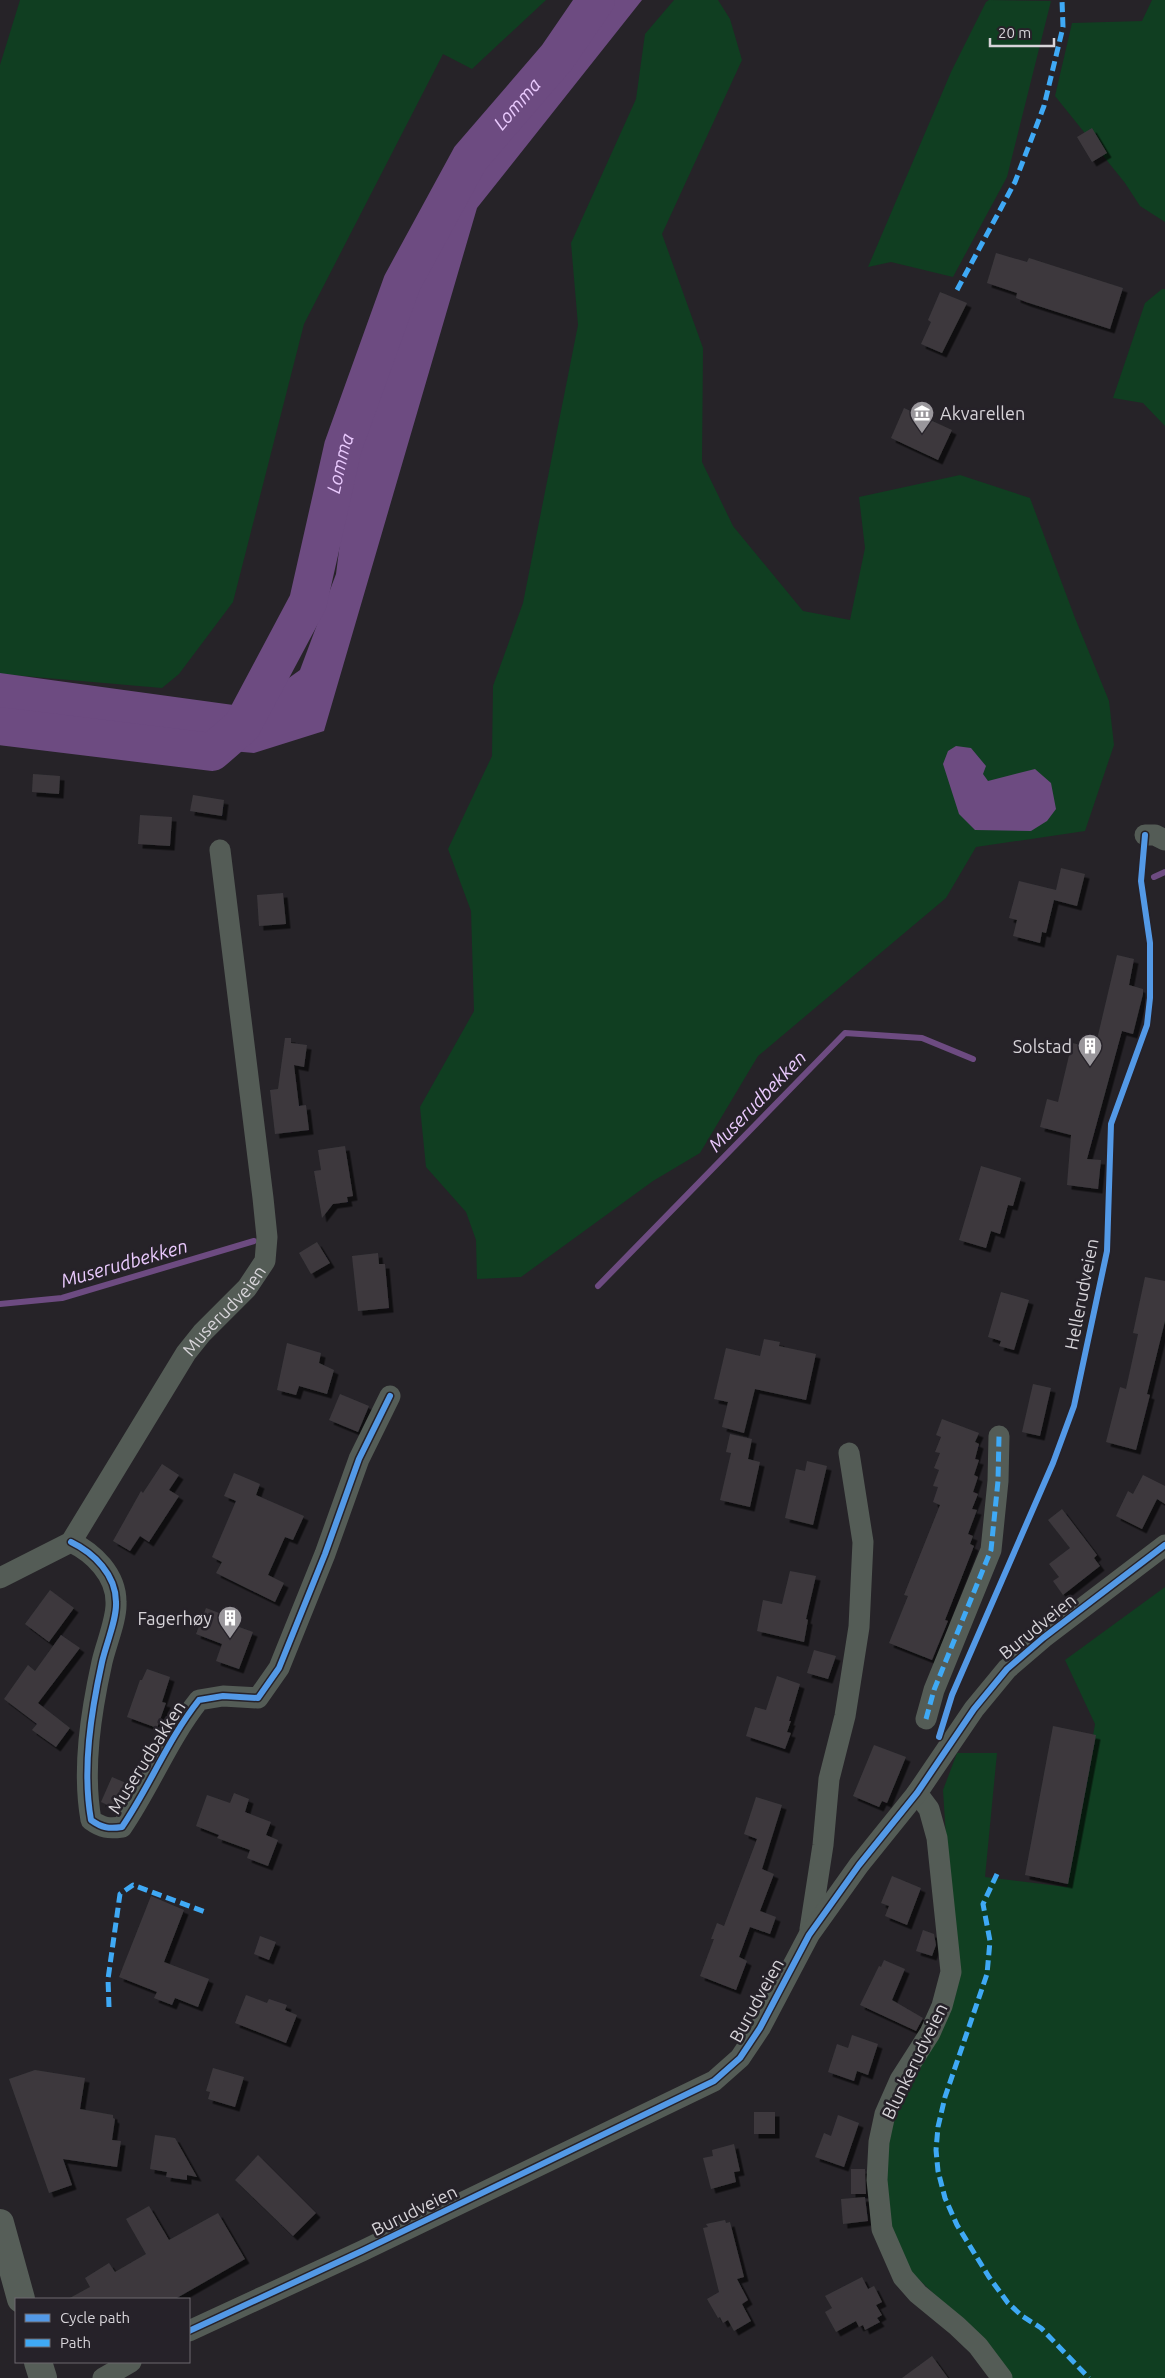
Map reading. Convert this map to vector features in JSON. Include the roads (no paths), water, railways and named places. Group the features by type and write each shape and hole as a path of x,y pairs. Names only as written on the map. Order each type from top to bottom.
{"street":[{"name":"Muserudveien","path":"71,1542 186,1353 202,1333 247,1288 266,1261 267,1237 264,1207 220,850"},
{"name":"Muserudbakken","path":"71,1542 81,1547 108,1572 114,1586 116,1603 92,1719 88,1771 88,1802 91,1820 101,1827 112,1829 122,1827 127,1820 180,1724 199,1700 223,1696 258,1698 267,1687 279,1668 325,1554 359,1459 390,1396"},
{"path":"926,1719 934,1690 991,1550 998,1481 999,1436"},
{"name":"Burudveien","path":"809,1935 829,1779 844,1716 859,1627 864,1542 848,1452"},
{"path":"0,1578 71,1542"},
{"name":"Burudveien","path":"190,2331 371,2247 714,2081 740,2058 755,2036 809,1935 859,1865 917,1793 974,1709 1007,1669 1043,1638 1165,1545"},
{"name":"Blunkerudveien","path":"917,1793 929,1809 937,1838 951,1972 942,2006 930,2033 900,2080 886,2114 879,2142 877,2180 882,2229 904,2278 918,2294 978,2346 1002,2378"},
{"path":"0,2223 21,2298"},
{"path":"38,2363 43,2378"},
{"path":"103,2378 128,2363"}],"waterway":[{"name":"Lomma","path":"0,726 212,752 242,726 308,602 343,447 402,283 470,158 557,57 596,0"},
{"path":"1154,877 1165,872"},
{"name":"Muserudbekken","path":"598,1286 845,1033 922,1038 973,1059"},
{"name":"Muserudbekken","path":"0,1304 62,1298 254,1241"}],"place":[{"name":"Akvarellen","path":"922,434"},
{"name":"Solstad","path":"1090,1067"},
{"name":"Fagerhøy","path":"230,1639"}]}
